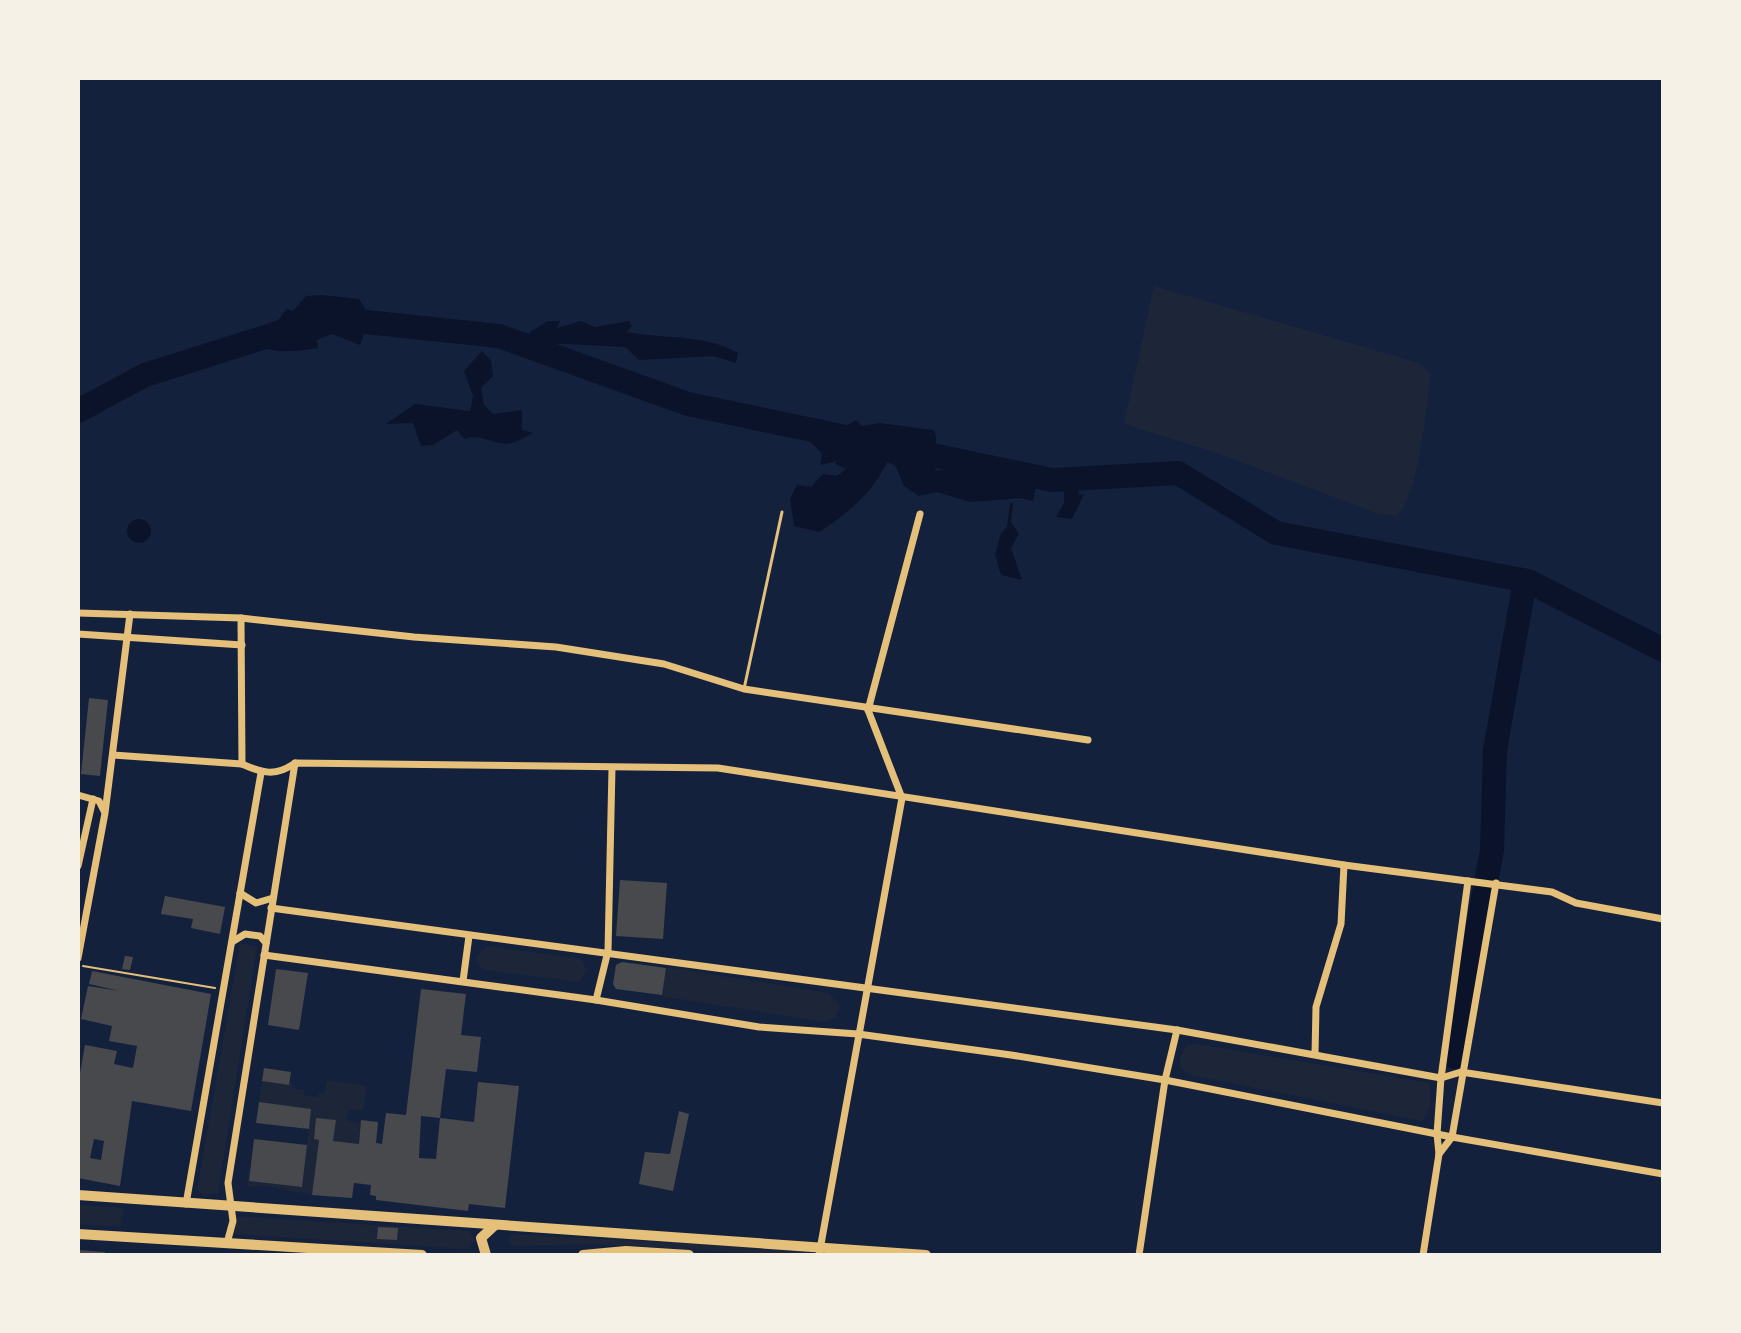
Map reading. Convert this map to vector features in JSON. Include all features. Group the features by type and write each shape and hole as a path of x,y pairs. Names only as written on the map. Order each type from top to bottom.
{"main road":[{"path":"78,1195 820,1251 926,1255"},
{"path":"472,1223 478,1237 473,1255"},
{"path":"486,1255 481,1247 482,1234 497,1225"},
{"path":"78,1234 422,1255"},
{"path":"583,1255 626,1251 689,1255"}],"street":[{"path":"820,1251 902,798 868,710 920,514"},
{"path":"78,613 241,618 414,637 504,641 621,655 664,664 744,689 868,710 1088,740"},
{"path":"78,958 105,813 130,614"},
{"path":"241,618 242,764"},
{"path":"78,634 242,645"},
{"path":"113,755 242,764 261,773 282,772 295,763 718,768 1344,865 1496,883 1552,892 1576,903 1663,919"},
{"path":"227,1243 233,1221 228,1183 295,763"},
{"path":"596,1000 608,951 612,768"},
{"path":"186,1204 261,773"},
{"path":"78,795 103,804 105,813"},
{"path":"78,866 93,799"},
{"path":"1315,1054 1316,1007 1341,924 1344,865"},
{"path":"1423,1255 1439,1154 1437,1134 1441,1078 1468,881"},
{"path":"1439,1154 1452,1137 1496,883"},
{"path":"240,893 256,903 273,898"},
{"path":"271,908 1177,1030 1441,1078 1461,1072 1663,1103"},
{"path":"232,942 249,934 260,936 266,943"},
{"path":"463,981 469,936"},
{"path":"264,955 596,1000 759,1027 858,1034 1165,1080 1452,1137 1663,1174"},
{"path":"1139,1255 1165,1080 1177,1030"}],"lane":[{"path":"744,689 782,512"}],"path":[{"path":"78,965 223,989"}],"shaded area":[{"path":"1154,286 1419,363 1431,374 1417,469 1412,488 1397,516 1379,514 1217,453 1124,424"},
{"path":"306,296 359,299 370,317 360,345 332,334 317,340 318,348 277,351 253,344 262,325 271,329 287,309 293,311"},
{"path":"548,321 560,321 557,328 581,321 595,327 629,321 632,326 627,332 698,340 738,353 736,363 714,356 639,360 625,347 544,343 529,339 530,332"},
{"path":"482,351 491,360 493,376 481,388 484,405 493,414 522,410 522,430 533,433 515,442 502,444 471,437 464,439 457,430 433,445 421,446 413,423 386,424 415,404 470,411 473,396 464,371"},
{"path":"856,420 862,426 879,423 934,430 936,471 957,468 961,454 968,452 973,470 981,469 985,460 1002,460 1018,482 1036,487 1033,501 1020,498 970,502 937,492 919,496 904,486 895,465 887,462 867,493 819,532 794,526 790,499 797,485 811,487 823,474 837,476 846,469 835,464 837,461 820,465 822,454 806,437 811,432 818,438 841,442 843,428"},
{"path":"1064,474 1077,475 1079,495 1084,494 1072,519 1056,517 1064,503"},
{"path":"1010,503 1013,503 1011,522 1019,534 1011,548 1022,580 1001,575 995,555 1001,533 1007,527"},
{"path":"139,519 148,522 151,531 148,540 139,543 130,540 127,531 130,522"},
{"path":"240,943 257,947 218,1193 204,1196 197,1190"},
{"path":"488,946 582,959 587,971 579,982 484,970 478,965 477,955"},
{"path":"666,967 829,993 840,1007 835,1018 824,1022 661,996"},
{"path":"1197,1044 1429,1083 1429,1108 1422,1121 1190,1075 1181,1069 1180,1057 1187,1045"},
{"path":"327,1080 367,1086 363,1111 349,1109 346,1120 360,1123 359,1144 333,1141 335,1120 316,1119 314,1138 319,1140 312,1195 265,1186 247,1187 249,1166 250,1181 302,1187 311,1109 259,1102 262,1081 288,1085 292,1081 292,1088 304,1090 304,1095 318,1097 319,1093 324,1093"},
{"path":"78,1205 124,1208 121,1227 78,1224"},
{"path":"236,1216 469,1231 475,1240 468,1249 234,1234"},
{"path":"510,1234 806,1250 809,1253 786,1255 595,1244 510,1246"}],"building":[{"path":"89,698 108,700 100,776 81,774"},
{"path":"620,880 667,883 663,939 616,936"},
{"path":"165,896 225,907 220,934 191,928 193,919 161,914"},
{"path":"125,956 133,957 130,970 122,969"},
{"path":"622,962 666,968 662,995 616,989 613,984 616,965"},
{"path":"276,969 308,973 299,1030 268,1025"},
{"path":"92,971 211,994 191,1111 132,1101 120,1186 78,1178 78,1084 85,1045 117,1051 114,1064 133,1068 137,1046 109,1041 112,1026 81,1019 88,986 120,991 89,984","holes":["94,1139 104,1141 101,1160 90,1158"]},
{"path":"421,989 466,994 461,1035 481,1037 477,1072 446,1069 440,1118 474,1122 478,1082 519,1086 505,1208 469,1204 468,1211 376,1200 376,1196 370,1195 371,1185 354,1183 352,1198 312,1195 319,1140 314,1139 316,1118 336,1120 333,1141 359,1144 361,1120 378,1122 376,1143 382,1144 386,1113 406,1115","holes":["421,1116 440,1118 436,1159 419,1158"]},
{"path":"264,1068 291,1072 289,1085 262,1081"},
{"path":"259,1102 311,1109 309,1129 256,1123"},
{"path":"679,1111 689,1114 673,1191 639,1184 645,1152 670,1154"},
{"path":"254,1139 307,1145 302,1187 249,1181"},
{"path":"378,1227 398,1228 397,1240 377,1239"},
{"path":"78,1250 105,1252 104,1255 78,1255"}],"waterway":[{"path":"338,319 499,336 688,404 1052,480 1178,473 1276,533 1528,581 1663,650"},
{"path":"78,411 145,375 284,331"},
{"path":"1454,1057 1492,850 1495,750 1525,581"}]}
